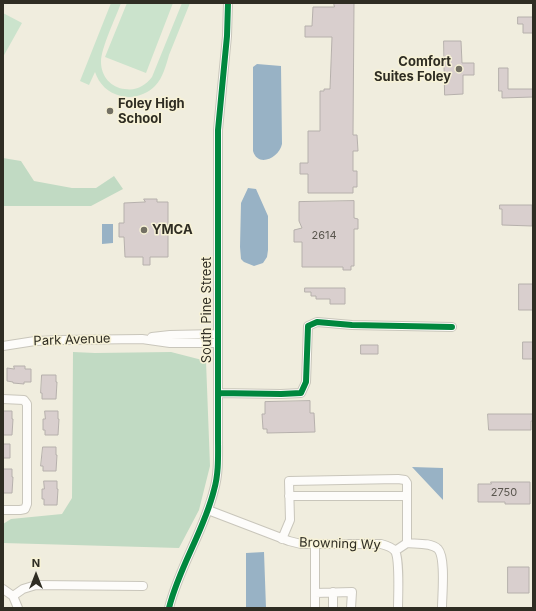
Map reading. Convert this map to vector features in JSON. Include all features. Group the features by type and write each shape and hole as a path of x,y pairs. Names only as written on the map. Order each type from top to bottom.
{"street":[{"name":"South Pine Street","path":"169,608 172,594 208,510 214,490 217,468 218,130 227,36 228,3"},
{"path":"218,393 301,393 306,382 308,326 317,322 352,325 452,327"},
{"name":"Park Avenue","path":"3,346 35,341 142,339 170,335 218,339"},
{"path":"3,399 24,400 27,404 27,504 25,509 3,510"},
{"path":"282,539 290,520 289,480 398,479 405,480 407,483 407,543"},
{"path":"289,496 407,496"},
{"name":"Browning Wy","path":"208,510 282,539 302,544 381,544 388,546 395,551 398,562 398,608"},
{"path":"395,551 407,543 429,545 437,548 441,554 442,565 442,608"},
{"path":"315,544 315,608"},
{"path":"13,596 23,589 36,585 143,586"},
{"path":"3,589 13,596 18,608"},
{"path":"315,592 352,592 351,608"},
{"path":"333,592 333,608"}],"green space":[{"path":"111,3 121,3 103,49 101,67 111,84 120,88 133,89 140,87 152,77 182,3 190,3 160,79 148,92 139,96 126,97 112,93 102,84 95,72 89,85 80,81"},
{"path":"127,3 173,3 146,73 105,57"},
{"path":"3,13 22,23 3,57"},
{"path":"3,158 21,161 34,181 72,188 96,188 114,176 123,189 91,206 3,206"},
{"path":"73,352 171,352 206,361 210,466 199,510 179,548 3,543 3,524 11,519 62,514 72,498"}],"water":[{"path":"257,64 281,66 282,144 280,149 273,157 264,160 259,159 253,151 253,67"},
{"path":"248,188 256,189 268,216 267,257 263,263 254,266 244,262 241,259 240,247 241,203"},
{"path":"102,224 113,224 113,243 102,244"},
{"path":"412,467 443,468 443,500"},
{"path":"264,552 266,608 246,608 246,553"}],"building":[{"path":"334,3 354,3 353,135 357,135 358,151 353,151 353,171 357,171 357,187 353,187 353,193 308,193 308,174 300,174 300,163 308,163 308,131 320,131 320,91 330,89 332,37 305,37 305,26 312,26 313,7 334,7"},
{"path":"518,17 533,17 533,33 523,33 523,24 518,24"},
{"name":"Comfort Suites Foley","path":"444,41 461,41 462,63 474,63 474,75 463,75 463,94 445,95"},
{"path":"499,68 508,68 508,89 533,89 533,97 502,98 502,91 499,91"},
{"name":"YMCA","path":"144,199 157,199 157,202 168,202 168,257 150,257 150,265 143,265 143,257 125,257 124,237 119,237 119,223 124,223 124,203 145,202"},
{"path":"354,201 354,218 358,219 358,229 354,229 354,266 351,266 351,270 343,270 343,267 302,267 302,242 294,242 294,230 302,228 299,221 299,202"},
{"path":"500,205 532,205 532,226 502,225 502,209 500,209"},
{"path":"519,284 533,284 533,310 519,310"},
{"path":"305,288 345,288 345,304 330,304 330,299 316,299 316,296 311,296 311,292 305,292"},
{"path":"523,342 533,342 533,359 523,359"},
{"path":"361,345 378,345 378,354 361,354"},
{"path":"14,366 25,366 25,369 31,369 31,382 24,382 24,384 7,381 7,368 14,369"},
{"path":"42,375 56,375 56,399 42,399"},
{"path":"310,401 310,413 314,413 315,432 267,433 267,429 263,429 262,414 265,414 265,402"},
{"path":"3,411 12,411 12,435 3,435"},
{"path":"45,411 58,411 58,435 45,435 45,430 43,430 43,419 45,419"},
{"path":"488,414 533,414 531,430 489,430"},
{"path":"3,444 10,444 10,458 3,458"},
{"path":"43,447 56,447 56,471 43,471 43,466 41,466"},
{"path":"3,469 12,469 12,493 3,493"},
{"path":"44,481 57,481 57,505 44,505 44,499 42,499 42,489 44,489"},
{"path":"491,482 530,482 530,504 478,502 478,484 491,484"},
{"path":"508,567 529,567 529,593 508,593"}],"cycle path":[{"path":"169,608 173,593 210,505 216,484 218,450 218,130 227,36 228,3"},
{"path":"218,393 301,393 306,382 308,326 317,322 352,325 452,327"}],"place":[{"name":"Comfort Suites Foley","path":"459,69"},
{"name":"Foley High School","path":"110,111"},
{"name":"YMCA","path":"144,230"}]}
